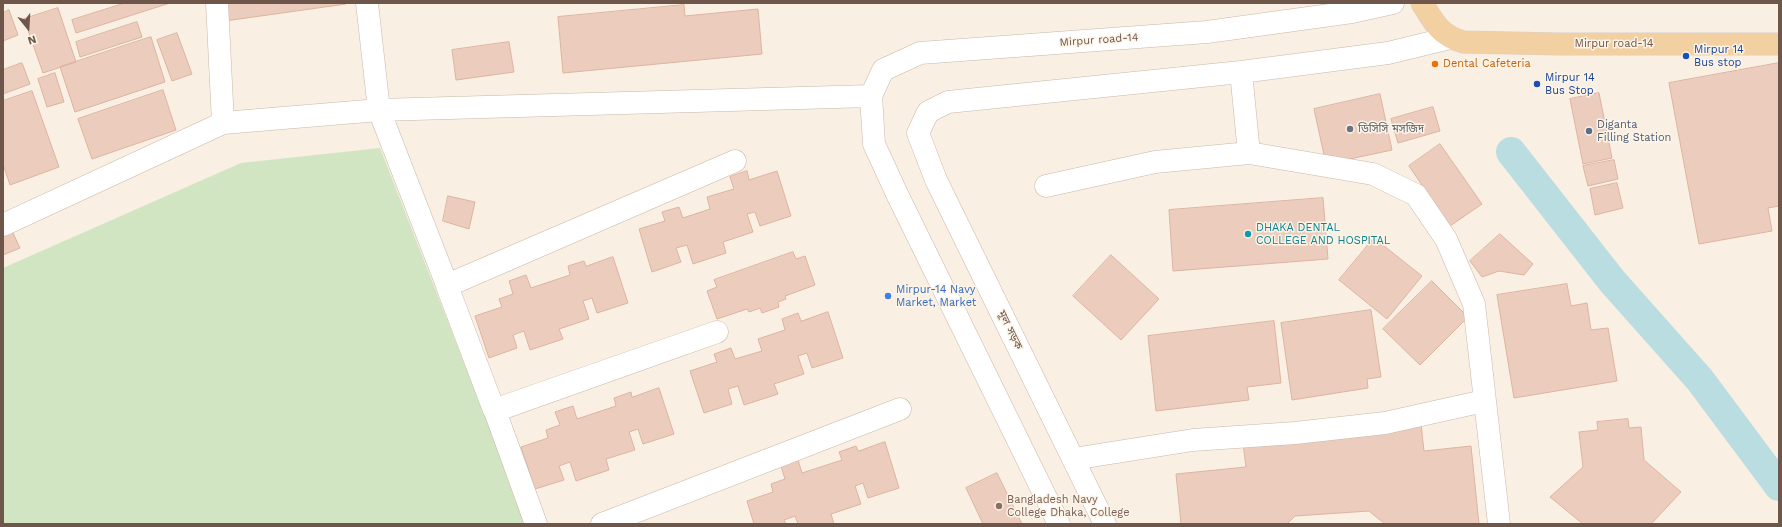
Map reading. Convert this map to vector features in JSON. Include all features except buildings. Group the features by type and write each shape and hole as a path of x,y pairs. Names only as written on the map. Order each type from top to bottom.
{"main road":[{"path":"1422,3 1443,33"},
{"name":"Mirpur road-14","path":"1443,33 1463,42 1559,44 1779,44"}],"street":[{"path":"217,3 223,123"},
{"path":"367,3 379,110 447,285 721,167"},
{"name":"Mirpur road-14","path":"1059,524 897,194 874,144 871,96 883,70 920,53 1207,32 1352,12 1393,3"},
{"name":"Mirpur road-14","path":"918,133 928,112 948,102 1241,72 1388,52 1443,33"},
{"path":"1241,72 1249,153"},
{"path":"3,225 223,123 379,110 871,96"},
{"name":"মূল সড়ক","path":"918,133 936,180 1105,524"},
{"path":"1046,186 1155,162 1249,153 1373,174 1416,195 1446,239 1474,304 1499,524"},
{"path":"536,524 495,411 695,340 494,410 448,286 699,176"},
{"path":"1073,459 1193,440 1295,433 1385,423 1484,401"},
{"path":"603,524 900,408 603,524"}],"green space":[{"path":"380,148 527,524 3,524 3,268 241,163"}],"waterway":[{"path":"1511,152 1612,281 1700,380 1779,486"}],"place":[{"name":"Mirpur 14 Bus stop","path":"1686,56"},
{"name":"Dental Cafeteria","path":"1435,64"},
{"name":"Mirpur 14 Bus Stop","path":"1537,84"},
{"name":"ডিসিসি মসজিদ","path":"1350,129"},
{"name":"Diganta Filling Station","path":"1589,131"},
{"name":"DHAKA DENTAL COLLEGE AND HOSPITAL","path":"1248,234"},
{"name":"Mirpur-14 Navy Market, Market","path":"888,296"},
{"name":"Bangladesh Navy College Dhaka, College","path":"999,506"}]}
